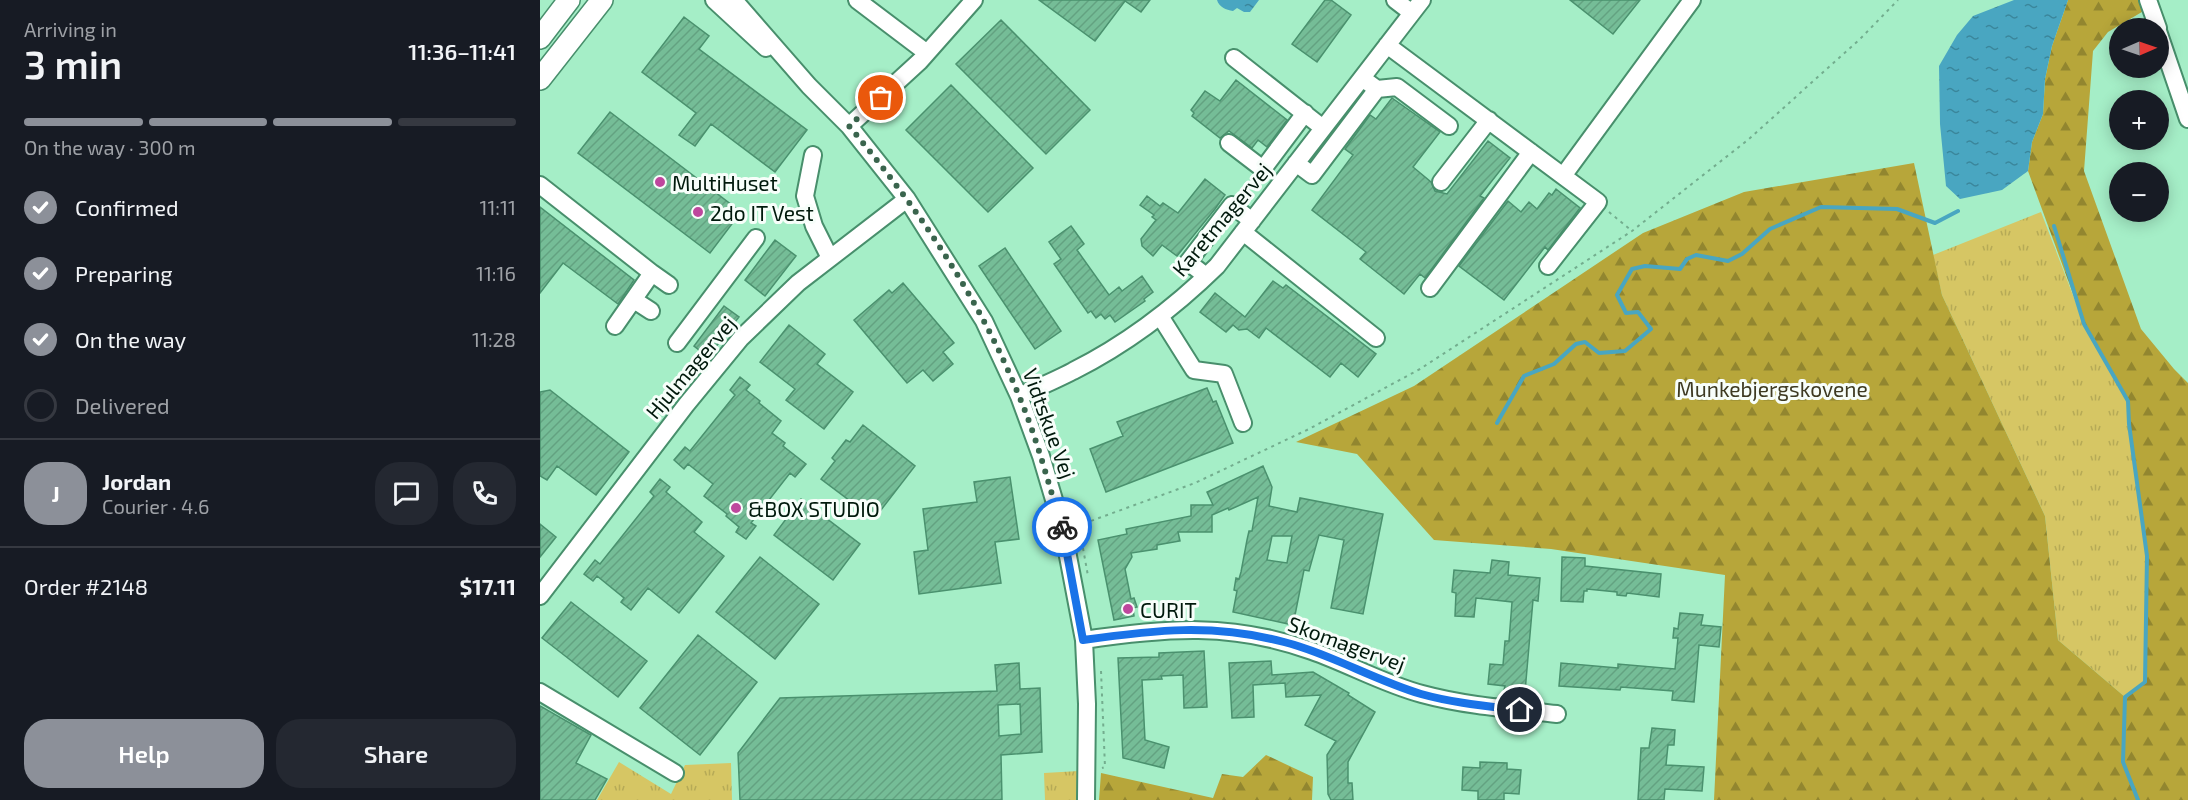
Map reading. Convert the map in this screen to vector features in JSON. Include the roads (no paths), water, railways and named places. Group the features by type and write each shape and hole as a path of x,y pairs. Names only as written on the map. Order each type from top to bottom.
{"main road":[{"path":"540,38 569,0"},
{"path":"540,79 602,0"}],"street":[{"path":"566,46 591,0"},
{"name":"Vidtskue Vej","path":"714,0 809,86 849,126 907,199 984,321 1019,396 1041,456 1063,530 1083,640 1087,704 1086,800"},
{"name":"Vidtskue Vej","path":"734,0 809,86"},
{"path":"857,0 927,53"},
{"path":"849,126 927,53 974,0"},
{"path":"1395,0 1417,6"},
{"path":"1563,176 1692,0"},
{"path":"2148,0 2154,18"},
{"name":"Karetmagervej","path":"1019,396 1073,372 1122,344 1160,316 1206,276 1417,6"},
{"path":"1387,45 1598,202 1548,266"},
{"path":"1234,58 1323,128"},
{"path":"2169,62 2188,119"},
{"path":"1362,78 1377,89 1397,87 1449,126"},
{"path":"1296,163 1312,175 1377,89"},
{"path":"1229,143 1263,169 1305,113"},
{"path":"1441,182 1489,120"},
{"path":"1430,288 1531,152"},
{"path":"813,155 805,196 814,226 830,258"},
{"path":"540,185 669,285"},
{"name":"Hjulmagervej","path":"540,596 686,405 741,338 798,283 907,199"},
{"path":"1206,276 1188,262 1232,205 1247,226 1376,338"},
{"path":"677,343 756,238"},
{"path":"615,326 652,273"},
{"path":"634,300 651,311"},
{"path":"1160,316 1194,370 1224,375 1242,423"},
{"name":"Skomagervej","path":"1083,640 1144,631 1181,629 1233,632 1284,642 1313,651 1422,694 1461,702 1557,714"},
{"path":"540,692 675,773"}],"water":[{"path":"1217,0 1259,0 1250,12 1244,12 1237,8 1233,11 1225,9 1219,5"},
{"path":"2014,0 2068,0 2052,46 2045,79 2043,114 2032,142 2028,171 2002,190 1960,199 1946,186 1940,124 1939,66 1957,35 1973,16"}],"waterway":[{"path":"1497,423 1524,376 1554,364 1576,344 1585,342 1599,353 1625,351 1651,329 1638,312 1626,313 1617,295 1632,269 1645,266 1680,269 1687,259 1696,255 1728,261 1742,254 1770,229 1821,207 1897,209 1935,223 1958,211"},
{"path":"2054,226 2084,324 2128,401 2129,424 2147,556 2145,682 2125,697 2123,762 2138,800"}],"place":[{"name":"MultiHuset","path":"660,182"},
{"name":"2do IT Vest","path":"698,212"},
{"name":"&BOX STUDIO","path":"736,508"},
{"name":"CURIT","path":"1128,609"}],"park label":[{"name":"Munkebjergskovene","path":"1772,388"}]}
